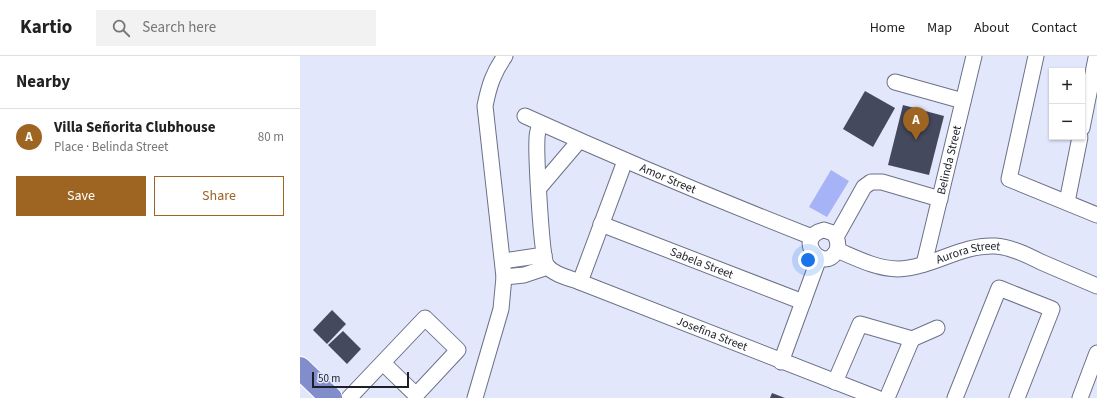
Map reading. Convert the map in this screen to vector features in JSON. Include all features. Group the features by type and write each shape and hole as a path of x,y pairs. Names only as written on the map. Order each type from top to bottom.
{"highway":[{"path":"300,368 331,398"}],"street":[{"path":"475,398 501,309 504,277 485,106 490,83 498,65 505,56"},
{"name":"Belinda Street","path":"924,264 974,56"},
{"path":"1036,56 1009,179 1097,215"},
{"path":"1085,110 1094,57"},
{"path":"895,82 963,101"},
{"name":"Amor Street","path":"525,116 717,200 812,237"},
{"path":"540,123 537,146 539,188 546,261"},
{"path":"539,188 579,140"},
{"path":"1067,202 1079,140"},
{"path":"580,282 625,161"},
{"path":"836,244 832,233 824,230 819,231 812,237 810,245 813,253 819,258 828,258 835,254 836,244 864,187 871,182 882,182 940,199"},
{"name":"Sabela Street","path":"601,224 803,302"},
{"name":"Aurora Street","path":"836,244 876,265 898,269 924,264 981,247 996,246 1021,253 1097,286"},
{"path":"780,362 819,258"},
{"path":"503,261 546,261"},
{"path":"504,277 524,274 546,261"},
{"name":"Josefina Street","path":"546,261 554,271 580,282 780,362 877,398"},
{"path":"955,398 999,288 1052,309 1017,398"},
{"path":"349,398 425,318 458,350 416,395 383,363"},
{"path":"835,382 860,324 912,338 937,328"},
{"path":"887,398 912,338"},
{"path":"1080,398 1097,354"}],"shaded area":[{"path":"831,170 849,181 827,217 809,207"}],"building":[{"path":"865,91 895,108 873,147 843,129"},
{"path":"903,105 944,116 929,175 888,165"},
{"path":"332,310 346,324 327,344 313,330"},
{"path":"343,331 361,349 347,364 328,345"},
{"path":"772,393 785,398 770,398"}],"place":[{"name":"Villa Señorita Clubhouse","path":"916,140"}]}
